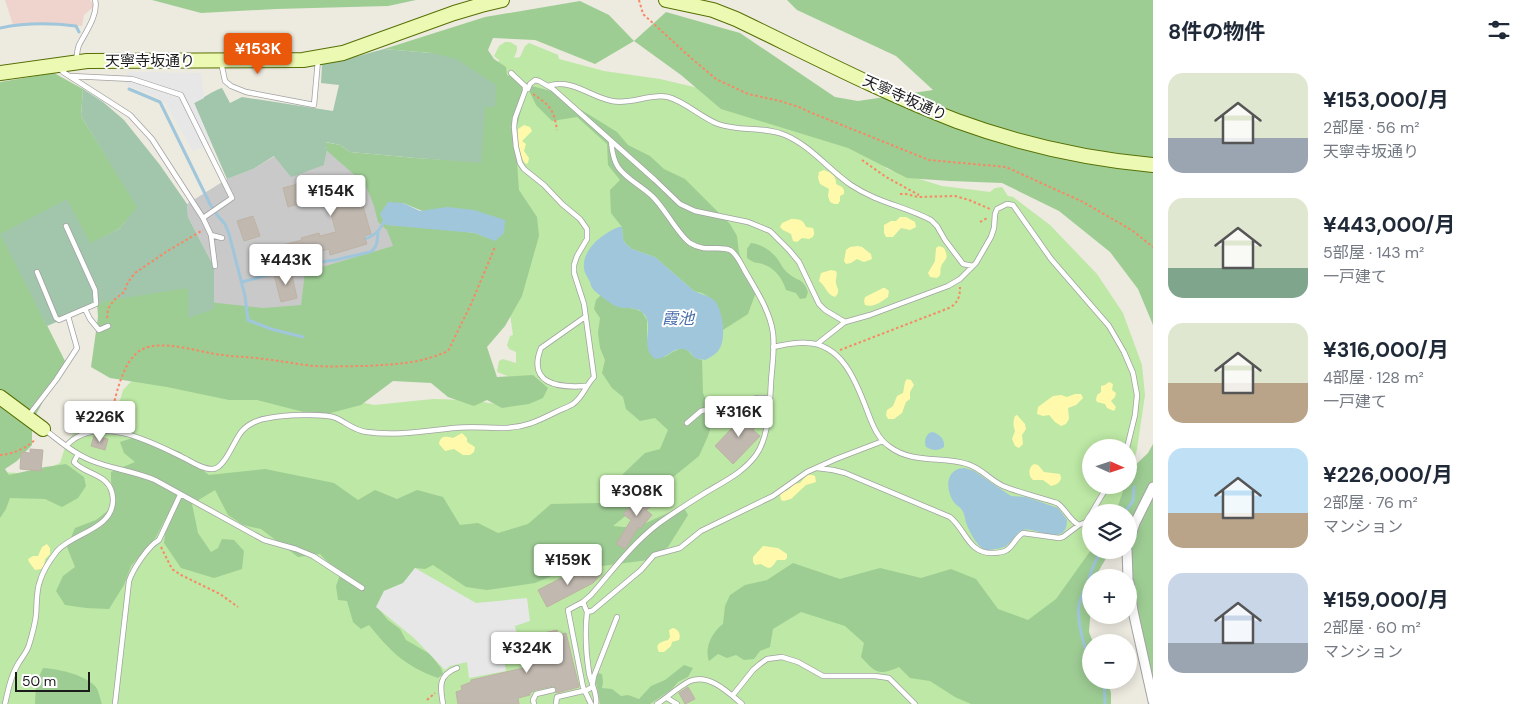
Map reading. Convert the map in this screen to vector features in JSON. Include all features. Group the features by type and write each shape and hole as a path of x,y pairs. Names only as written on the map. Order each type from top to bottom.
{"street":[{"name":"天寧寺坂通り","path":"0,73 75,62 303,60 318,58 343,53 481,4 502,0"},
{"name":"天寧寺坂通り","path":"666,0 713,10 736,19 901,97 958,121 1039,146 1114,161 1153,165"},
{"path":"0,398 42,429"},
{"path":"1137,519 1153,487"},
{"path":"1136,624 1153,701"}],"lane":[{"path":"75,62 78,48 93,16 95,0"},
{"path":"221,61 225,81 239,90 314,105 318,58"},
{"path":"56,65 130,115 152,139 203,218 211,235 215,266"},
{"path":"510,73 526,87"},
{"path":"70,76 132,79 181,95 232,198 203,218"},
{"path":"66,446 79,436 98,430 108,430 152,442 201,466 215,469 224,461 242,431 256,422 267,418 331,416 365,432 398,434 464,428 514,427 538,422 574,403 580,398 586,386 594,377 582,296 574,273 577,256 587,239 587,229 580,219 562,204 544,184 524,168 518,156 514,127 515,118 526,87 535,80 548,86 572,105 680,204 695,211 748,222 770,231 804,268 812,292 819,304 825,310 845,322"},
{"path":"548,86 557,84 570,85 615,102 666,97 719,124 737,129 783,134 804,147 846,181 869,195 931,220 938,226 945,240 963,264 974,266"},
{"path":"591,704 584,690 568,610 591,595 632,548 656,525 680,508 734,476 747,465 759,450 763,442 770,398 773,347 773,333 765,309 735,254 728,249 699,247 687,241 652,196 617,167 611,142"},
{"path":"816,344 845,322 870,315 960,280 974,266 982,254 991,237 996,212 1001,206 1013,205 1050,260 1099,314 1118,340 1133,372 1137,395 1137,404 1129,439"},
{"path":"37,272 56,318 59,320 96,304 95,290 66,226"},
{"path":"211,235 222,238"},
{"path":"86,309 90,319 99,330 108,326"},
{"path":"27,418 76,351 77,344 68,316"},
{"path":"585,317 541,348 538,354 538,372 541,378 558,384 586,386"},
{"path":"773,347 800,342 816,344 833,352 847,368 858,388 876,432 883,441 896,451 917,458 961,462 976,466 1004,486 1057,503 1064,508 1074,522 1079,524"},
{"path":"687,423 701,411 758,398 770,398"},
{"path":"42,429 78,454 92,461 144,476 264,540 296,549 312,556 362,588"},
{"path":"587,612 592,611 641,570 654,555 680,548 701,531 773,496 816,468 883,441"},
{"path":"5,704 11,680 29,646 36,616 39,582 43,574 64,544 94,528 108,515 112,507 113,498 108,484 94,473 78,467 74,462 78,454"},
{"path":"816,468 845,473 950,516 974,547 982,553 998,554 1011,547 1023,533 1063,537 1082,523"},
{"path":"115,704 129,581 134,570 154,543 160,540 180,495"},
{"path":"583,602 587,612 588,653 592,687 597,698 596,704"},
{"path":"592,687 594,676 617,617"},
{"path":"733,695 760,664 767,659 782,657 798,662 823,676 875,676 889,678 915,704"},
{"path":"443,704 440,687 443,679 451,670 458,668"},
{"path":"657,704 696,679 711,681 733,695 742,704"},
{"path":"556,704 557,697 567,692 592,687"},
{"path":"534,704 533,700 536,694 553,690"},
{"path":"667,698 677,704"}],"path":[{"path":"639,0 643,14 691,58 724,84 748,94 802,108 929,160 1006,167 1083,202 1133,231 1153,247"},
{"path":"526,87 548,104 553,113 557,130"},
{"path":"862,160 886,177 920,196"},
{"path":"900,194 960,197 996,212"},
{"path":"108,326 108,309 115,298 124,292 132,276 207,227"},
{"path":"108,430 126,366 134,355 148,347 170,346 222,355 330,367 406,364 448,352 495,247"},
{"path":"833,352 955,305 959,299 960,280"},
{"path":"0,455 18,451 31,443 42,429"},
{"path":"160,540 164,555 172,569 220,594 238,607"}],"shaded area":[{"path":"5,0 90,0 94,6 84,15 82,26 13,25"},
{"path":"127,72 201,73 204,98 194,103 211,143 193,151 165,103 157,97 126,85"},
{"path":"327,151 377,187 401,244 321,327 214,309 214,267 188,217 187,204 227,179 253,169 275,156 324,165"},
{"path":"415,568 476,603 527,598 530,621 515,626 520,650 503,654 506,671 469,678 467,662 450,666 445,670 414,638 376,607 384,591 403,583"}],"green space":[{"path":"152,0 416,0 388,6 201,13"},
{"path":"787,0 1153,0 1153,325 1138,289 1110,252 1059,211 1002,183 907,178 848,148 721,109 681,75 634,41 666,12 740,33 835,97 858,101 933,90 896,56 797,10"},
{"path":"580,1 609,15 634,41 595,64 535,40 493,38 488,50 494,59 506,67 507,75 528,85 551,91 570,105 617,132 628,145 650,156 664,169 685,179 730,224 737,236 739,253 756,292 748,314 723,330 720,313 711,299 702,293 694,291 655,257 632,249 626,244 623,239 622,227 611,213 610,190 620,180 608,165 607,144 577,117 552,121 536,105 527,86 515,134 519,190 537,217 539,236 522,296 505,326 487,347 497,377 533,375 548,388 543,398 529,404 502,408 487,400 474,406 448,397 431,383 393,381 361,405 319,416 257,400 229,400 167,387 110,378 91,367 98,317 95,269 174,263 200,301 263,308 301,305 305,272 393,246 387,230 378,222 365,184 327,151 325,142 340,145 350,152 481,162 431,53 384,49 485,17","holes":["403,203 495,241 475,233 439,228 386,225 380,214"]},
{"path":"505,42 510,42 517,46 514,58 520,57 525,46 529,43 558,55 559,59 604,71 660,79 839,121 887,169 942,186 990,192 995,188 1002,187 1008,196 1013,197 1050,225 1097,274 1123,313 1142,365 1145,395 1138,442 1138,439 1082,439 1082,494 1126,494 1123,504 1082,504 1082,559 1090,559 1090,569 1082,569 1082,610 1063,704 0,704 0,472 35,474 60,463 67,441 74,433 115,418 123,390 146,366 327,395 374,405 433,399 471,400 501,405 515,379 497,372 499,361 503,359 516,363 516,352 509,349 507,345 510,336 513,335 508,300 496,68 499,60 494,56 499,46"},
{"path":"384,49 431,53 457,59 496,85 495,107 485,107 481,163 350,152 340,145 326,142 327,151 324,165 291,177 274,156 253,169 227,179 194,103 222,88 230,103 242,97 333,111 339,85 321,83 322,64"},
{"path":"54,73 83,89 81,116 138,207 119,229 90,244 1,234 65,361 32,422 32,445 17,461 5,469 9,475 66,464 84,477 86,486 78,498 62,507 45,499 10,498 0,518 0,82"},
{"path":"83,89 103,102 124,120 160,165 187,204 188,217 214,267 214,309 188,318 188,288 106,301 47,326 0,234 67,199 90,243 119,229 137,207 81,116"},
{"path":"751,243 770,251 787,272 802,282 808,292 806,298 800,299 796,293 786,290 781,279 772,269 747,258 747,249"},
{"path":"601,295 614,305 642,312 647,320 647,339 665,357 680,349 684,349 702,360 703,393 714,417 699,456 613,526 635,528 683,506 688,515 668,547 648,560 602,566 585,572 575,566 535,583 487,590 466,587 433,565 425,569 415,568 404,583 384,591 377,607 388,620 400,629 406,640 430,654 441,668 443,674 438,678 416,668 399,657 369,625 361,629 353,622 347,601 338,600 336,586 340,575 320,554 298,557 261,529 243,525 228,515 215,490 192,504 198,533 211,552 218,548 222,539 234,540 244,551 242,569 214,578 181,568 164,543 167,516 156,537 131,566 124,585 109,609 65,605 56,591 63,576 75,567 67,547 75,528 96,520 115,505 111,472 135,462 124,453 120,442 138,436 180,452 209,475 265,469 334,483 358,500 375,490 397,499 417,490 443,497 460,525 478,523 498,533 528,524 551,504 600,503 624,473 645,453 660,449 668,430 655,418 640,421 626,409 623,397 612,388 602,373 605,360 600,348 598,333 600,318 594,309 596,300"},
{"path":"1153,444 1153,703 1137,639 1137,569 1131,569 1130,559 1137,559 1137,504 1119,504 1122,494 1138,494 1138,462 1148,453"},
{"path":"1085,559 1106,559 1100,569 1082,569 1082,624 1090,624 1090,634 1082,634 1082,689 1110,689 1111,704 971,704 955,697 930,681 910,678 899,667 882,672 874,670 861,657 864,643 845,626 801,612 773,629 770,647 760,651 754,659 744,660 736,655 727,658 718,654 709,661 708,656 708,646 715,631 723,624 725,606 730,595 745,585 767,580 793,563 840,579 880,568 921,578 951,569 976,579 998,609 1028,620 1056,599"},
{"path":"684,665 693,668 688,677 678,682 672,689 650,704 600,704 595,677 598,673 602,674 602,688 612,689 621,696 628,695 639,699 651,686 665,680"},
{"path":"43,668 70,673 84,678 98,690 102,704 35,704 36,683"}],"sand":[{"path":"524,125 530,127 532,131 522,141 526,144 524,151 529,158 526,164 520,153 518,137 518,129"},
{"path":"824,170 833,175 836,184 844,190 844,194 840,196 838,204 830,202 828,196 829,189 820,184 819,172"},
{"path":"900,217 906,217 915,222 916,227 910,230 901,228 893,237 886,237 884,225 891,221 896,221"},
{"path":"791,219 800,220 804,222 806,227 813,228 813,236 809,239 802,238 797,242 793,241 791,234 780,227 782,223"},
{"path":"858,246 871,254 872,259 864,262 857,259 846,264 844,261 846,250 850,247"},
{"path":"939,246 944,248 946,257 941,267 940,275 937,278 930,277 928,273 935,261 936,248"},
{"path":"831,270 837,273 838,292 835,297 819,281 821,273"},
{"path":"883,288 889,291 888,297 880,303 865,305 865,297"},
{"path":"907,379 911,380 914,385 910,392 910,399 906,402 902,413 894,419 888,419 886,415 887,410 893,406 897,396 903,393"},
{"path":"1109,382 1113,384 1112,390 1116,393 1111,401 1116,407 1114,411 1096,400 1097,395 1101,392 1101,386"},
{"path":"1081,394 1083,398 1076,405 1068,408 1069,419 1066,424 1061,426 1049,415 1037,414 1038,407 1053,396 1061,395 1067,397"},
{"path":"1017,415 1025,424 1026,429 1022,435 1023,444 1019,448 1015,446 1012,439 1015,431 1014,420"},
{"path":"462,433 467,438 467,442 475,447 474,452 470,455 463,455 454,449 445,451 439,444 442,438 453,438"},
{"path":"1034,464 1038,465 1044,472 1060,474 1060,481 1051,486 1043,480 1033,480 1029,472"},
{"path":"807,475 815,476 816,482 806,485 791,499 781,500 780,495 783,492 794,484 800,483"},
{"path":"47,544 50,548 50,554 45,559 44,566 41,569 35,570 28,559 38,556 42,547"},
{"path":"763,546 778,548 787,554 787,558 785,560 777,560 770,568 761,564 755,565 753,557"},
{"path":"673,628 679,632 679,640 672,642 671,646 664,652 659,652 658,645 668,640 670,637 669,630"}],"water":[{"path":"388,202 403,203 420,211 447,207 474,210 505,220 504,233 495,241 475,233 386,225 380,214"},
{"name":"霞池","path":"622,227 623,239 632,249 655,257 694,291 708,296 715,301 722,319 723,333 721,346 714,355 705,360 697,359 688,351 678,349 659,359 655,359 650,354 648,348 648,323 643,313 636,309 617,307 593,289 584,270 586,254 606,233"},
{"path":"929,433 938,434 944,442 944,447 935,450 926,447 926,438"},
{"path":"965,468 974,471 1011,496 1026,497 1058,508 1067,520 1063,532 1054,535 1026,529 1017,534 1005,547 989,550 982,548 972,535 963,512 955,504 950,494 948,483 951,474 954,471"}],"building":[{"path":"335,178 336,184 355,178 371,234 364,236 367,244 330,255 329,249 306,255 305,252 282,258 279,246 319,233 320,236 336,232 326,196 288,207 283,188 309,181 310,185"},
{"path":"253,216 260,236 244,241 237,221"},
{"path":"291,271 297,298 281,302 274,275"},
{"path":"745,410 759,423 753,430 760,436 733,464 715,446 734,426 732,424"},
{"path":"94,436 108,439 105,450 91,446"},
{"path":"30,449 43,450 41,471 20,469 21,452 30,453"},
{"path":"653,490 660,500 646,510 652,515 640,529 639,527 625,549 616,544 631,520 623,514 633,503"},
{"path":"595,566 602,573 593,583 547,607 538,590 579,569 583,577"},
{"path":"557,630 558,635 566,633 579,687 556,693 557,689 554,686 535,690 530,695 518,698 519,704 458,704 456,692 462,690 461,686 471,682 471,680 532,666 526,637"},
{"path":"688,687 695,699 685,704 679,693"}],"waterway":[{"path":"0,28 28,24 57,24 76,26 79,32"},
{"path":"129,89 160,102 210,204 225,224 245,296 248,320 271,329 303,337"},
{"path":"365,239 377,232 384,221"},
{"path":"242,282 313,263 370,252 376,246 378,233"},
{"path":"1131,504 1134,494"},
{"path":"1082,637 1079,605 1097,559"},
{"path":"1104,689 1105,704"}]}
